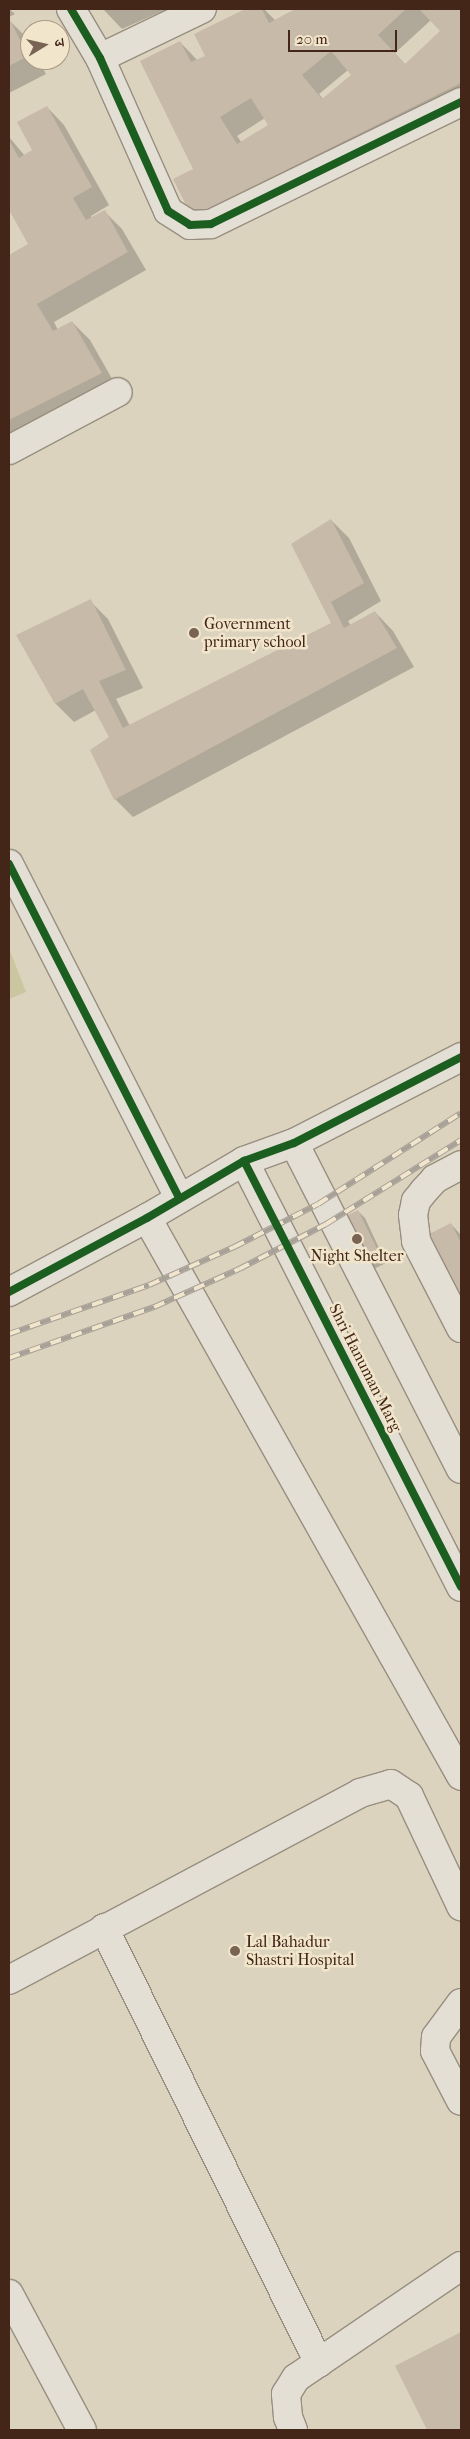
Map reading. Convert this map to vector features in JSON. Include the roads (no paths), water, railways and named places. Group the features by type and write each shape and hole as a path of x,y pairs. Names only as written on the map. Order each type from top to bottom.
{"street":[{"path":"71,9 100,58 168,210 190,225 211,224 461,102"},
{"path":"100,58 202,9"},
{"path":"9,450 118,392"},
{"path":"9,864 179,1197"},
{"path":"9,1292 147,1218 179,1197 244,1161 294,1143 461,1057"},
{"path":"294,1143 461,1468"},
{"name":"Shri Hanuman Marg","path":"244,1161 461,1587"},
{"path":"461,1165 435,1179 416,1202 413,1216 416,1241 461,1328"},
{"path":"147,1218 461,1776"},
{"path":"9,1980 360,1793 391,1784 408,1796 461,1906"},
{"path":"104,1928 319,2363"},
{"path":"461,2003 436,2037 435,2051 461,2101"},
{"path":"293,2430 288,2417 286,2394 296,2378 461,2266"},
{"path":"9,2294 82,2430"}],"railway":[{"path":"9,1334 149,1285 234,1247 318,1204 461,1113"},
{"path":"9,1358 154,1307 239,1269 326,1224 461,1140"}],"place":[{"name":"Government primary school","path":"194,633"},
{"name":"Night Shelter","path":"357,1239"},
{"name":"Lal Bahadur Shastri Hospital","path":"235,1951"}]}
